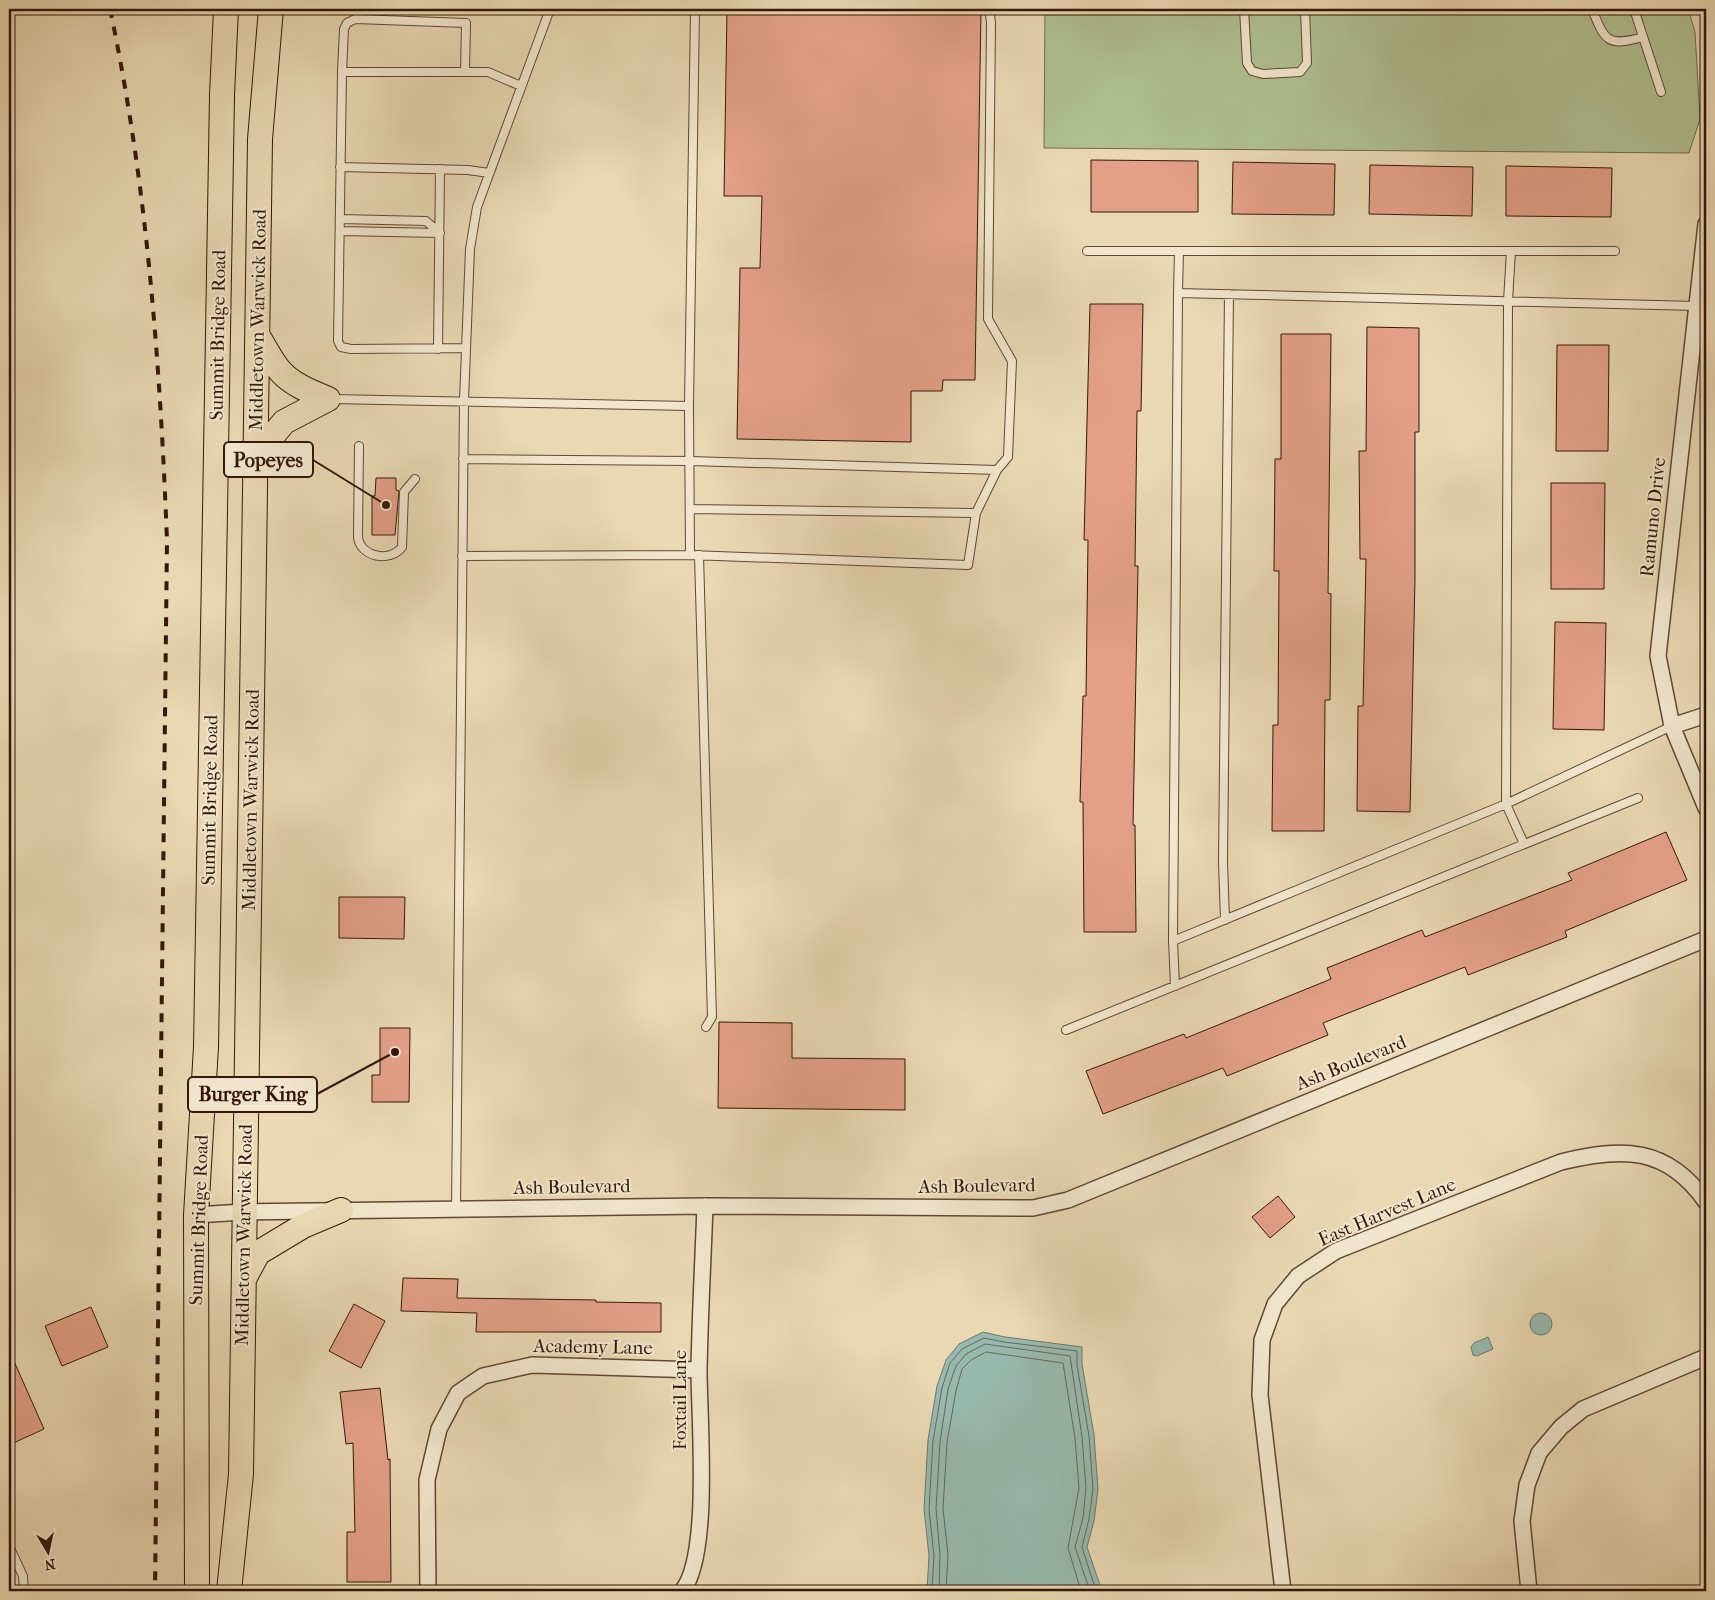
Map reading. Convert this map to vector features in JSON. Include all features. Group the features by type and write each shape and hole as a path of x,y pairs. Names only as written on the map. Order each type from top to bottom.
{"main road":[{"name":"Summit Bridge Road","path":"196,1591 196,1215 206,1037 222,95 226,9"},
{"name":"Middletown Warwick Road","path":"229,1591 241,1474 260,139 271,9"},
{"path":"258,335 275,366 286,378 328,399"},
{"path":"256,456 284,422 328,399"},
{"path":"243,1281 258,1253 303,1226 341,1210"}],"street":[{"name":"Ramuno Drive","path":"1706,224 1702,307 1658,656 1672,726 1706,808"},
{"path":"1672,726 1706,716"},
{"name":"Ash Boulevard","path":"196,1215 341,1210 704,1206 1033,1208 1068,1200 1706,939"},
{"name":"East Harvest Lane","path":"1283,1591 1260,1395 1262,1340 1275,1304 1298,1276 1336,1251 1562,1162 1598,1153 1636,1153 1666,1165 1692,1181 1706,1202"},
{"name":"Foxtail Lane","path":"682,1591 695,1566 700,1518 699,1370 704,1206"},
{"path":"1529,1591 1522,1521 1527,1485 1540,1453 1560,1427 1583,1409 1706,1356"},
{"name":"Academy Lane","path":"428,1591 427,1480 439,1429 458,1392 483,1376 532,1364 699,1370"}],"lane":[{"path":"456,1209 463,459 470,248 476,206 550,9"},
{"path":"690,555 689,406 695,9"},
{"path":"462,556 699,555 968,565 976,513 998,470 1008,457 1012,361 988,319 991,32 989,9"},
{"path":"1244,9 1246,64 1252,71 1263,74 1300,72 1307,63 1305,9"},
{"path":"1592,9 1602,35 1610,40 1625,42 1643,37"},
{"path":"1634,9 1661,92"},
{"path":"465,72 466,23 355,19 347,23 344,28 338,341 341,346 351,349 466,348"},
{"path":"342,72 488,72 521,86"},
{"path":"340,167 440,169 489,173"},
{"path":"438,349 440,169"},
{"path":"340,219 426,221 440,233"},
{"path":"340,231 440,233"},
{"path":"1087,251 1615,251"},
{"path":"1175,986 1173,941 1178,251"},
{"path":"1511,251 1508,301 1506,804 1524,844"},
{"path":"1178,293 1702,307"},
{"path":"1225,920 1223,852 1229,294"},
{"path":"328,399 464,400 689,406"},
{"path":"360,446 358,537 359,545 364,551 374,555 384,555 399,551 404,540 404,492 415,479"},
{"path":"463,459 690,461 998,470"},
{"path":"690,509 976,513"},
{"path":"699,555 712,1017 706,1027"},
{"path":"1173,941 1506,804 1672,726"},
{"path":"1066,1030 1638,798"},
{"path":"9,1546 23,1576 24,1591"}],"green space":[{"path":"1045,9 1688,9 1695,32 1700,119 1689,153 1044,148"}],"water":[{"path":"1541,1313 1549,1316 1552,1324 1549,1332 1541,1335 1533,1332 1530,1324 1533,1316"},
{"path":"983,1332 1005,1337 1082,1347 1082,1364 1094,1435 1098,1489 1094,1521 1087,1547 1102,1591 927,1591 929,1556 924,1509 928,1440 937,1386 946,1360 959,1344"},
{"path":"1488,1337 1493,1349 1477,1356 1473,1355 1471,1347 1474,1343"}],"building":[{"path":"727,9 981,9 975,380 943,380 942,391 911,391 911,442 737,439 740,268 760,268 762,196 724,196"},
{"path":"1091,160 1198,161 1198,212 1091,212"},
{"path":"1233,162 1335,164 1334,215 1232,214"},
{"path":"1370,165 1473,167 1472,216 1369,214"},
{"path":"1506,166 1612,168 1611,217 1506,216"},
{"path":"1090,304 1143,304 1141,411 1137,411 1135,566 1138,566 1133,825 1135,825 1136,932 1084,932 1083,802 1080,802 1083,696 1086,696 1088,540 1084,540"},
{"path":"1367,327 1419,328 1419,432 1415,432 1415,578 1410,812 1357,811 1358,706 1363,706 1366,559 1360,559 1359,451 1366,451"},
{"path":"1281,334 1331,334 1328,593 1331,594 1330,700 1325,700 1324,831 1272,831 1273,725 1278,725 1279,571 1274,571 1275,459 1281,459"},
{"path":"1557,345 1609,345 1608,451 1556,451"},
{"path":"376,478 396,478 396,490 399,491 395,535 372,535 372,496 375,496"},
{"path":"1551,483 1605,483 1604,589 1551,589"},
{"path":"1555,622 1606,623 1604,730 1553,729"},
{"path":"1666,832 1687,880 1565,931 1567,937 1468,975 1465,967 1323,1023 1328,1035 1227,1076 1223,1068 1103,1114 1086,1071 1184,1034 1186,1038 1331,979 1327,968 1422,930 1425,937 1572,880 1568,873"},
{"path":"339,897 405,897 404,939 339,938"},
{"path":"719,1022 792,1023 792,1058 905,1059 905,1110 718,1108"},
{"path":"380,1028 410,1028 409,1102 372,1102 372,1075 380,1075"},
{"path":"1278,1196 1295,1217 1270,1238 1252,1217"},
{"path":"403,1278 458,1279 457,1298 661,1303 661,1332 476,1332 477,1313 401,1311"},
{"path":"354,1304 385,1321 361,1368 329,1351"},
{"path":"91,1307 108,1347 62,1366 45,1326"},
{"path":"9,1350 44,1429 9,1445"},
{"path":"380,1388 388,1460 390,1459 391,1582 347,1582 347,1532 355,1532 353,1443 346,1444 340,1392"}],"railway":[{"path":"110,9 134,141 150,274 156,340 167,541 155,1591"}],"place":[{"name":"Popeyes","path":"386,505"},
{"name":"Burger King","path":"395,1052"}]}
